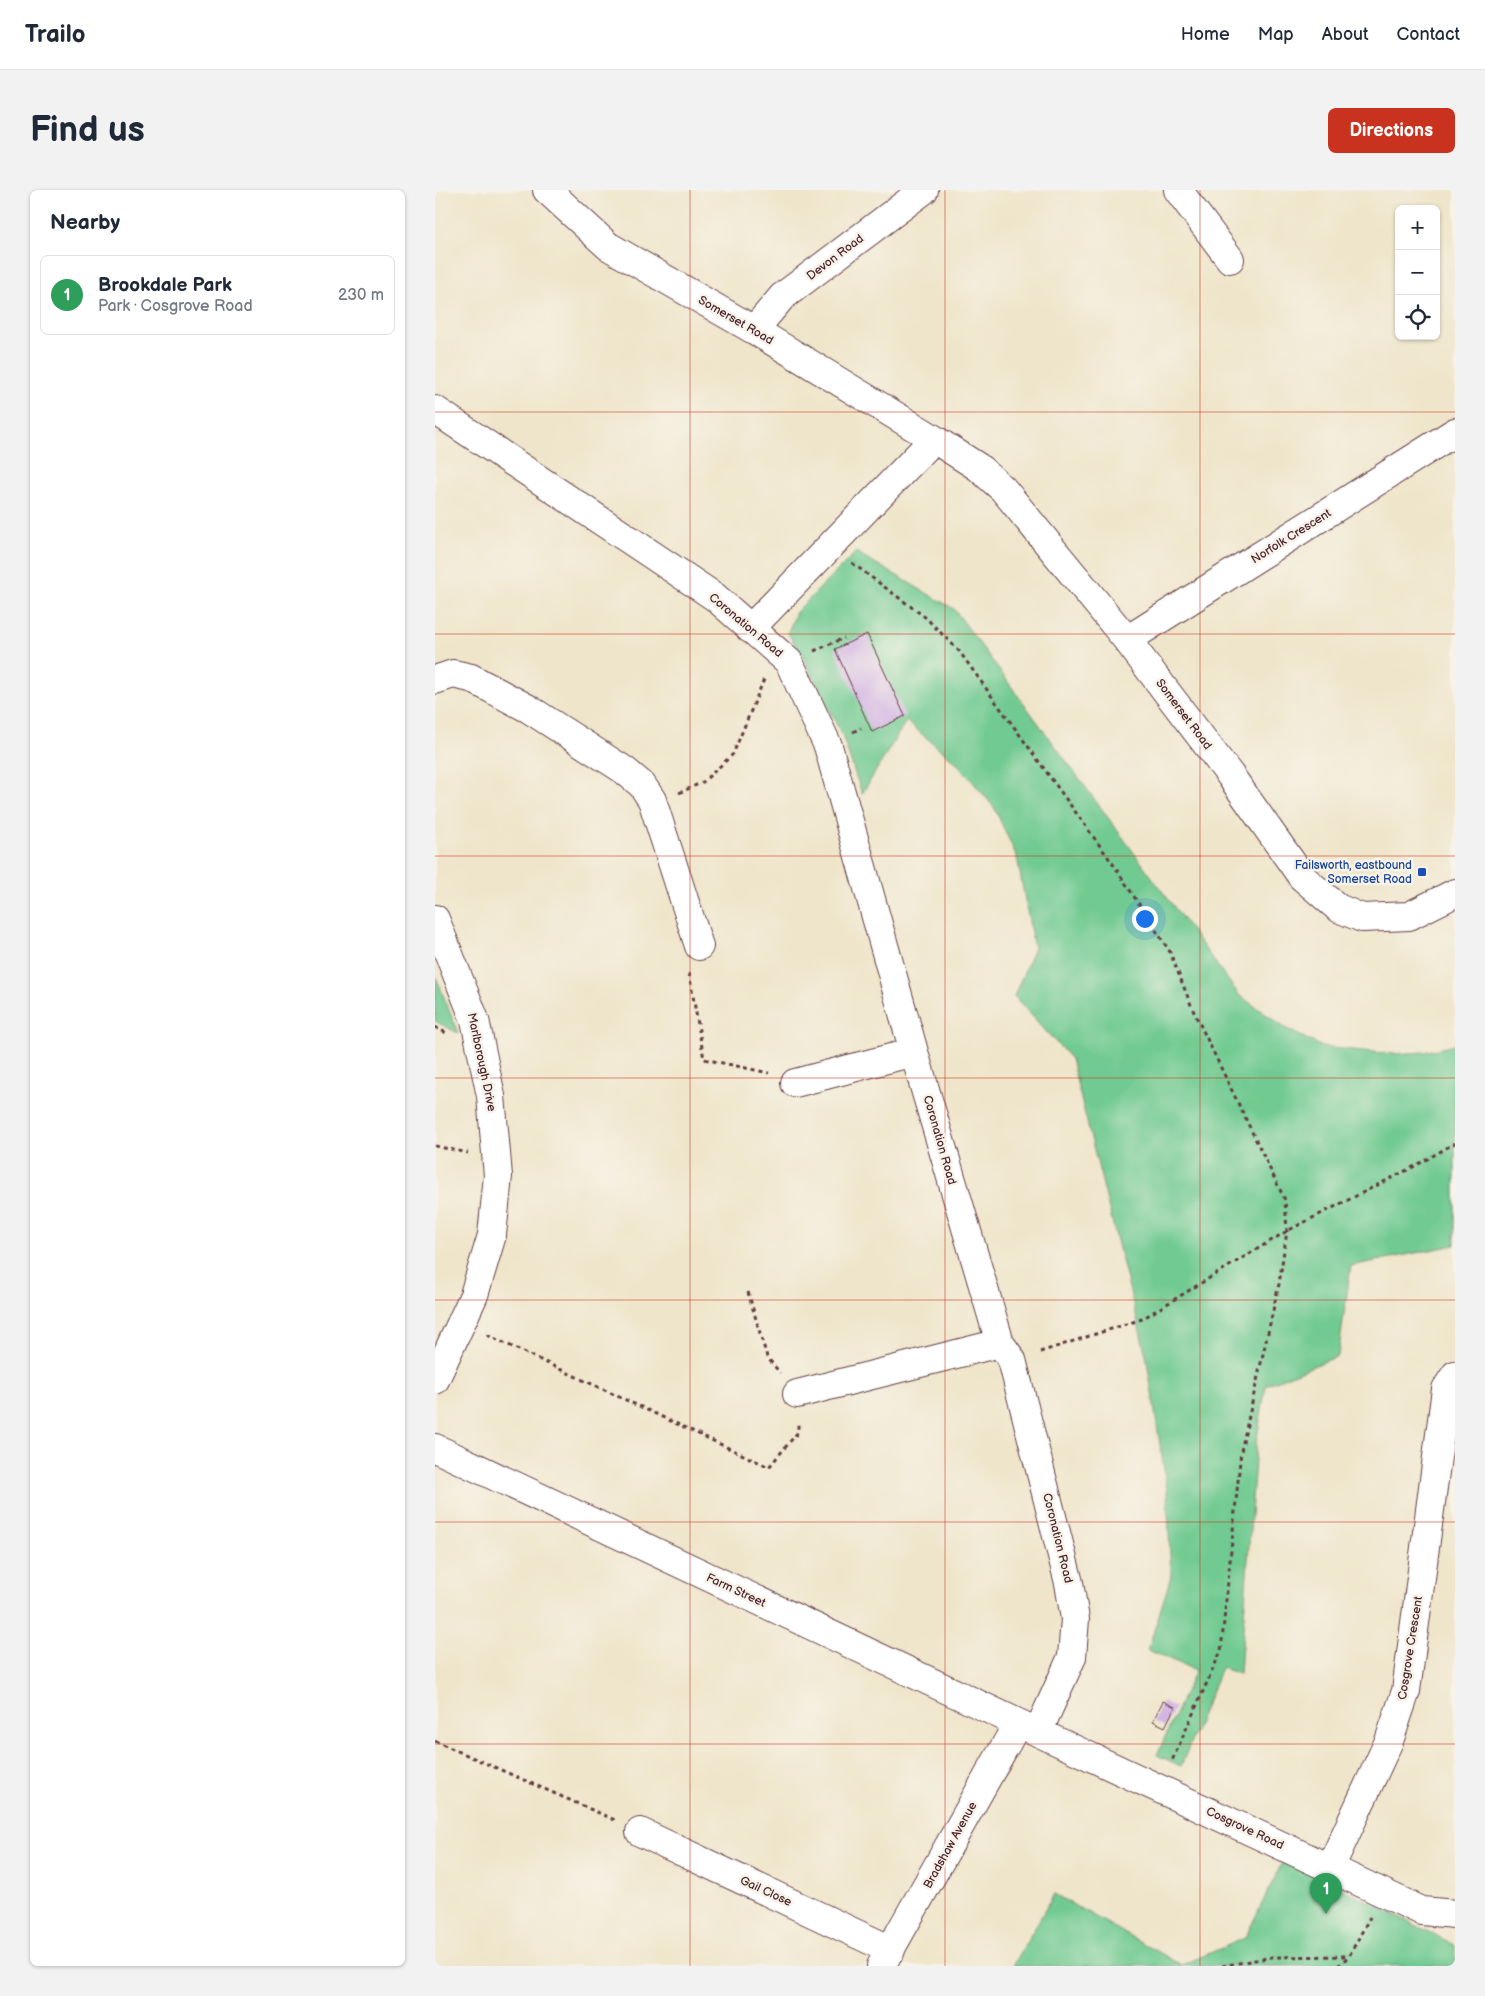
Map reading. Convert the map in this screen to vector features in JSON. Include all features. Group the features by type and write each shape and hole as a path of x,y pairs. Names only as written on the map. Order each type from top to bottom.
{"street":[{"name":"Somerset Road","path":"547,190 608,246 935,438 978,467 1003,489 1127,640 1230,775 1302,877 1338,908 1361,918 1409,916 1455,893"},
{"name":"Devon Road","path":"754,330 782,297 924,190"},
{"path":"1179,190 1230,259"},
{"name":"Coronation Road","path":"435,410 715,597 789,662 828,746 914,1052 1006,1352 1069,1584 1075,1619 1072,1657 1028,1728"},
{"name":"Norfolk Crescent","path":"1127,640 1455,432"},
{"path":"750,629 935,438"},
{"path":"435,680 453,674 471,678 529,709 624,770 642,785 653,804 699,946"},
{"name":"Marlborough Drive","path":"435,919 475,1020 491,1096 498,1176 492,1234 474,1296 435,1380"},
{"path":"795,1083 914,1052"},
{"path":"797,1394 1006,1352"},
{"name":"Cosgrove Crescent","path":"1330,1868 1389,1741 1406,1691 1447,1446 1446,1389 1455,1375"},
{"name":"Farm Street","path":"435,1448 1028,1728"},
{"name":"Cosgrove Road","path":"1028,1728 1422,1911 1455,1914"},
{"name":"Bradshaw Avenue","path":"886,1958 1028,1728"},
{"name":"Gail Close","path":"640,1832 886,1958"}],"path":[{"path":"831,547 925,617 959,651 1113,864 1170,952 1193,1010 1285,1200 1287,1231 1279,1284 1241,1451 1221,1651 1160,1788"},
{"path":"653,804 703,782 733,754 764,678 789,662"},
{"path":"699,946 689,971 704,1059 775,1074 795,1083"},
{"path":"1006,1352 1142,1319 1287,1231 1417,1166 1455,1143"},
{"path":"461,1324 769,1467 799,1432 797,1394 767,1357 748,1292"},
{"path":"435,1740 640,1832"},
{"path":"1338,1966 1349,1956 1382,1892"},
{"path":"1222,1966 1272,1957 1349,1956"}],"green space":[{"path":"856,552 954,609 1239,995 1285,1028 1322,1047 1394,1054 1424,1052 1455,1045 1455,1245 1351,1266 1338,1356 1266,1385 1256,1444 1240,1674 1221,1668 1181,1766 1157,1755 1195,1670 1148,1650 1171,1576 1167,1489 1146,1355 1071,1059 1014,996 1034,948 1017,857 994,807 956,762 906,721 862,794 842,735 801,653 788,633 796,612"},
{"path":"435,974 458,1033 435,1021"},
{"path":"1284,1859 1455,1945 1455,1966 1013,1966 1054,1894 1182,1965 1245,1938"}],"building":[{"path":"867,634 905,716 872,732 835,649"},
{"path":"1163,1701 1175,1707 1165,1727 1153,1721"}],"place":[{"name":"Failsworth, eastbound Somerset Road","path":"1422,872"},
{"name":"Brookdale Park","path":"1326,1914"}]}
